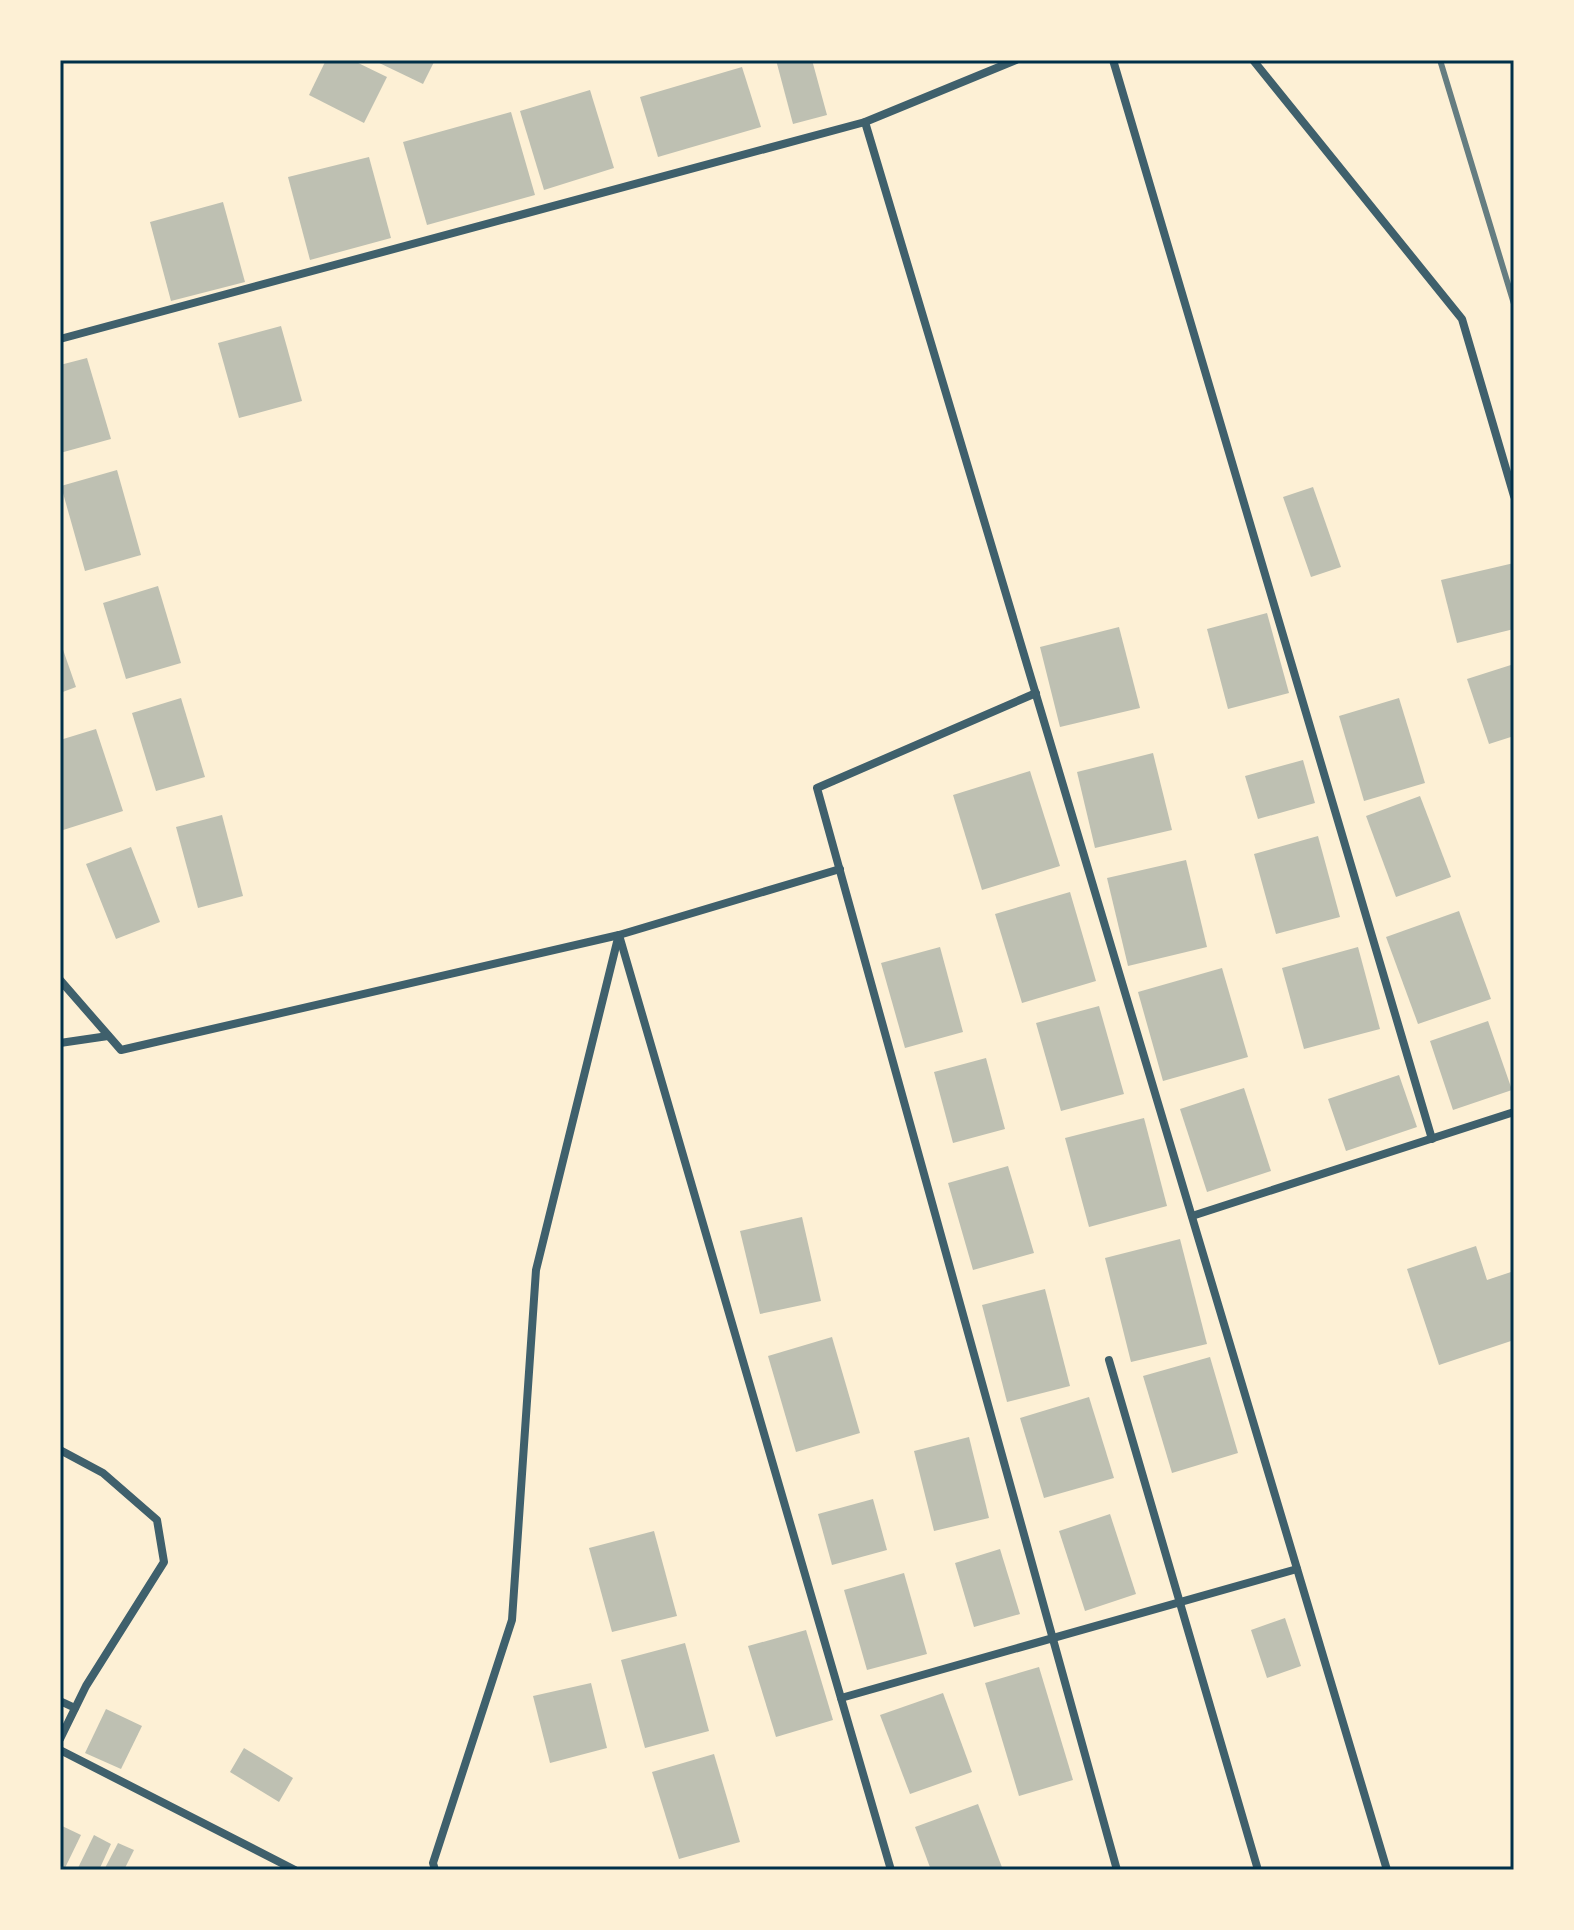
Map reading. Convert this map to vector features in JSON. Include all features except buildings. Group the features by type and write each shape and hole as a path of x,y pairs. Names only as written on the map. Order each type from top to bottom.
{"street":[{"path":"60,339 865,122 1016,60"},
{"path":"1113,60 1432,1139"},
{"path":"1253,60 1462,319 1514,496"},
{"path":"865,122 1387,1870"},
{"path":"1036,693 817,788 1117,1870"},
{"path":"60,980 121,1050 619,935 840,869"},
{"path":"619,935 891,1870"},
{"path":"435,1870 433,1863 512,1620 536,1270 619,935"},
{"path":"60,1043 108,1036"},
{"path":"1192,1216 1514,1112"},
{"path":"1109,1360 1258,1870"},
{"path":"60,1450 103,1473 157,1520 164,1562 75,1708 60,1739"},
{"path":"841,1698 1297,1569"},
{"path":"60,1701 75,1708"},
{"path":"60,1750 295,1870"}],"railway":[{"path":"1440,60 1514,304"}]}
